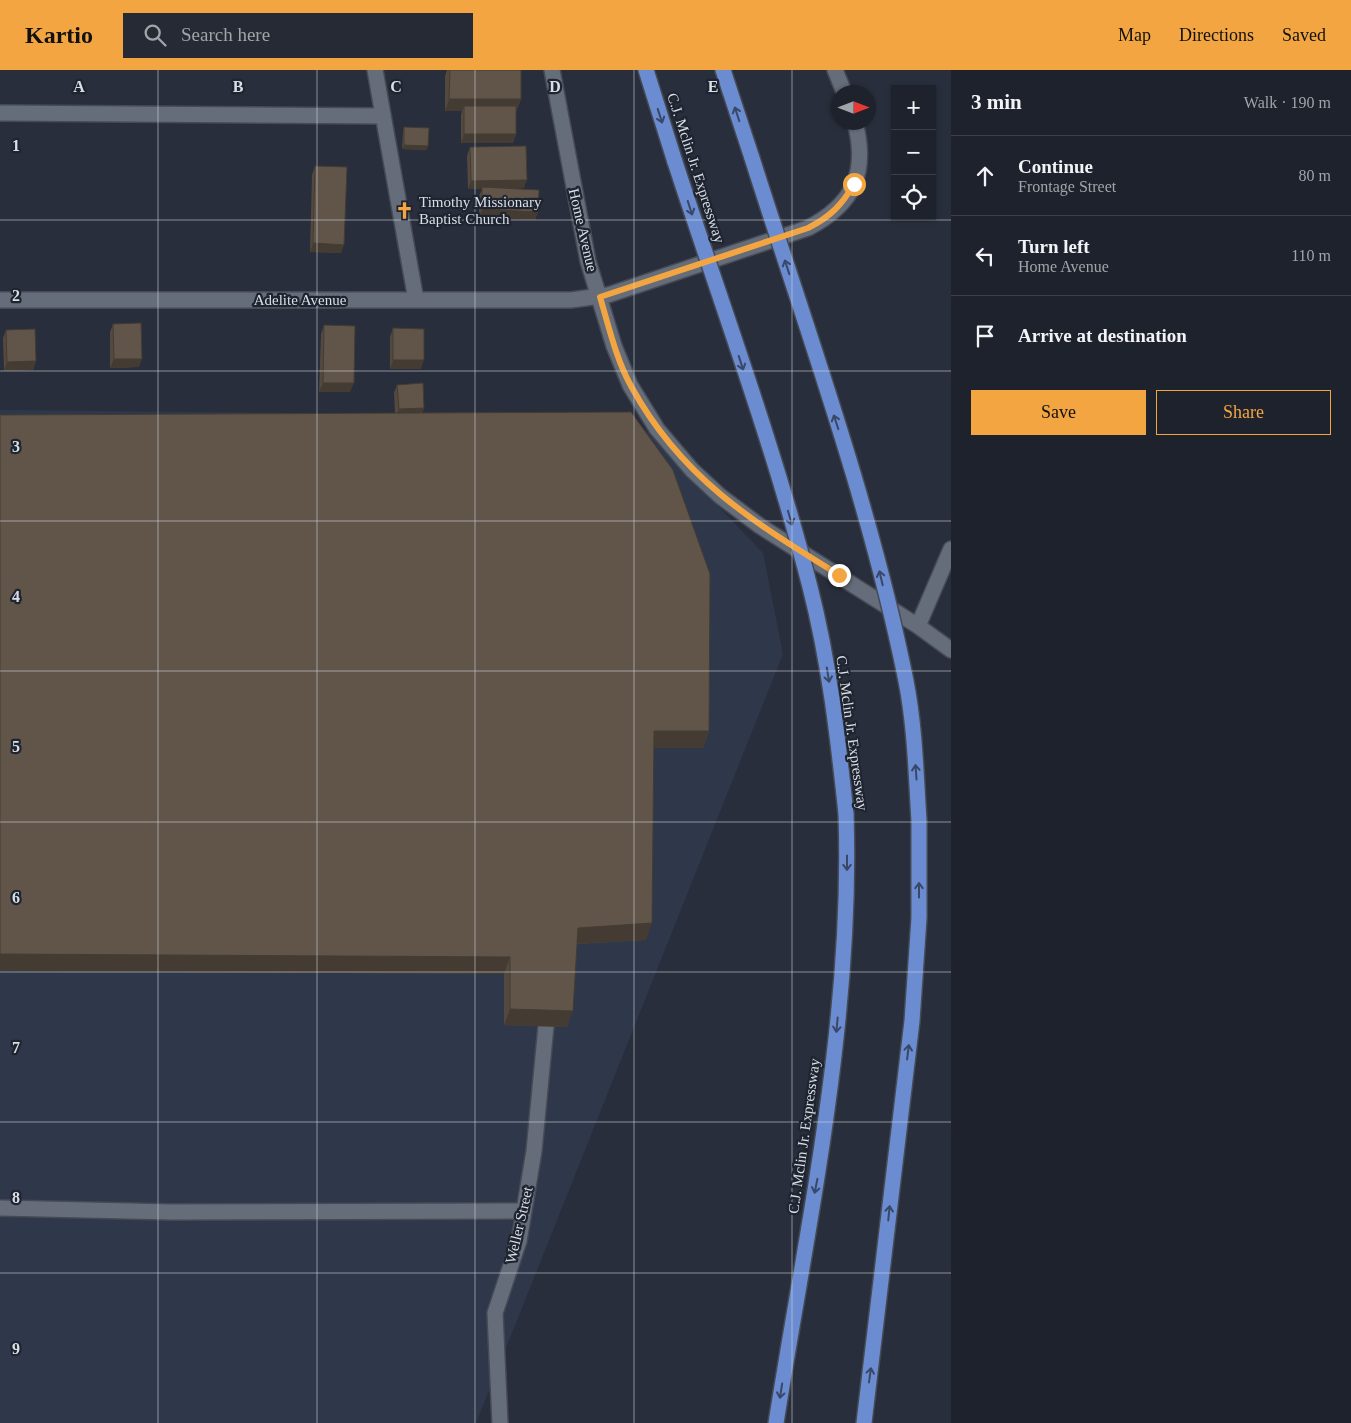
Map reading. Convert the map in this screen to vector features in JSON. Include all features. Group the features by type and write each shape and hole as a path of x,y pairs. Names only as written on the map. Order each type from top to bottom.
{"highway":[{"name":"C.J. Mclin Jr. Expressway","path":"646,70 782,490 810,588 827,668 839,746 846,814 848,864 844,950 831,1086 820,1167 776,1423"},
{"path":"723,70 873,542 906,682 914,742 920,821 919,918 912,1021 864,1423"}],"street":[{"path":"375,70 416,300"},
{"name":"Home Avenue","path":"552,70 581,231 614,346 630,386 657,429 692,470 720,496 760,526 918,626 951,650"},
{"path":"835,70 841,85"},
{"path":"0,113 383,116"},
{"name":"Adelite Avenue","path":"0,300 571,300 600,297 808,228 828,218 844,202 854,184 860,167 860,143 857,130"},
{"path":"918,626 951,549"},
{"name":"Weller Street","path":"500,1423 495,1314 518,1241 524,1211 534,1151 546,1026"},
{"path":"0,1208 172,1212 524,1211"}],"shaded area":[{"path":"0,410 632,416 763,553 783,654 476,1423 0,1423"}],"building":[{"path":"450,70 521,70 521,99 449,99"},
{"path":"464,106 516,106 516,134 464,134"},
{"path":"404,127 429,128 428,146 404,145"},
{"path":"526,146 527,180 471,181 470,147"},
{"path":"315,166 347,167 344,245 313,243"},
{"path":"482,187 539,190 538,212 482,209"},
{"path":"141,323 142,359 114,359 113,324"},
{"path":"324,325 355,326 354,383 323,383"},
{"path":"393,328 424,329 424,360 393,360"},
{"path":"35,329 36,361 7,362 6,330"},
{"path":"423,383 424,408 399,409 397,385"},
{"path":"631,412 673,470 710,574 709,731 654,731 652,923 578,928 573,1011 510,1009 510,957 0,954 0,415"}],"place":[{"name":"Timothy Missionary Baptist Church","path":"405,211"}],"route":[{"path":"839,575 760,526 720,496 692,470 657,429 630,386 614,346 600,297 808,228 828,218 844,202 854,184"}]}
